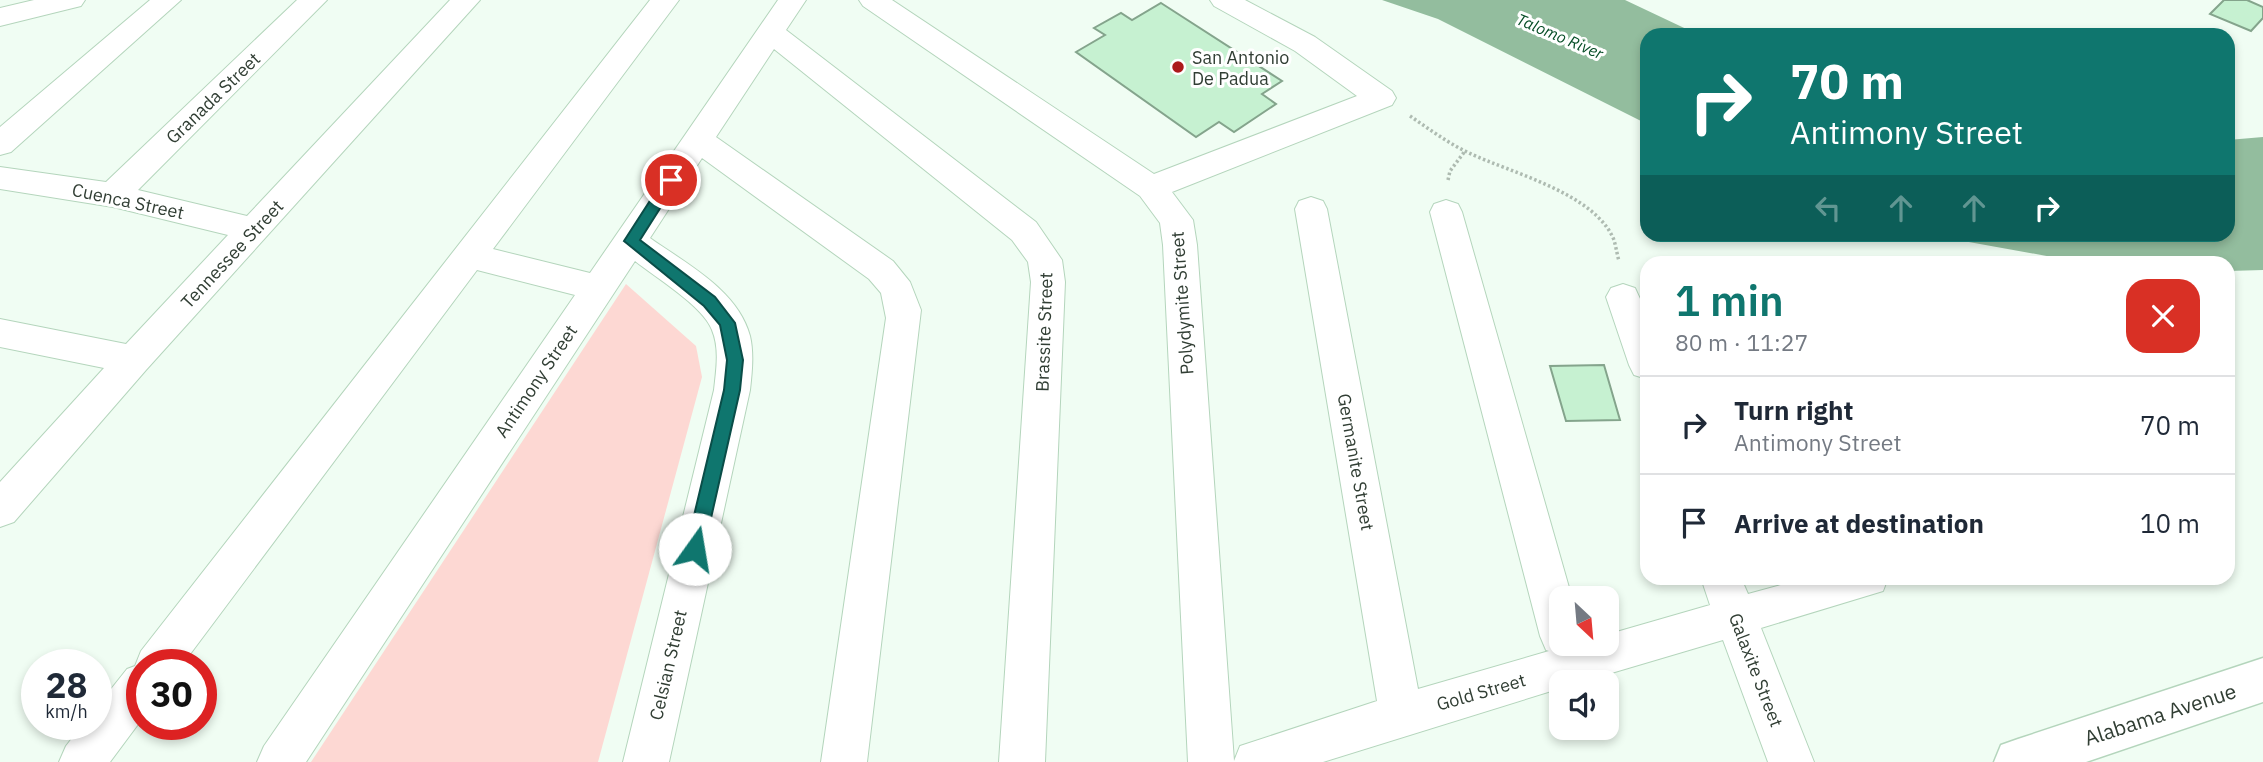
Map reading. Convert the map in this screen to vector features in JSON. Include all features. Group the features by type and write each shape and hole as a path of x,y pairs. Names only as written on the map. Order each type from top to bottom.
{"street":[{"path":"0,17 71,0"},
{"path":"0,144 167,0"},
{"name":"Granada Street","path":"113,195 313,0"},
{"name":"Tennessee Street","path":"0,510 133,360 466,0"},
{"path":"168,649 664,0"},
{"name":"Antimony Street","path":"280,762 792,0"},
{"name":"Polydymite Street","path":"873,0 1151,188 1175,220 1180,245 1211,762"},
{"path":"1224,0 1305,44 1381,98"},
{"name":"Brassite Street","path":"770,32 1024,231 1045,260 1048,282 1022,762"},
{"path":"1151,188 1381,98"},
{"path":"697,139 881,270 895,283 902,298 904,318 844,762"},
{"name":"Cuenca Street","path":"0,178 113,195 255,230"},
{"name":"Germanite Street","path":"1311,209 1401,715"},
{"path":"1446,212 1549,593"},
{"name":"Celsian Street","path":"631,241 709,302 727,323 735,360 732,390 646,762"},
{"path":"470,256 598,288"},
{"path":"1623,297 1640,345"},
{"path":"0,332 133,360"},
{"name":"Galaxite Street","path":"1724,585 1791,762"},
{"name":"Gold Street","path":"1619,639 1735,617 1844,585"},
{"name":"Gold Street","path":"1256,762 1401,715 1549,655"},
{"name":"Alabama Avenue","path":"2018,762 2263,680"},
{"path":"82,762 126,705"}],"path":[{"path":"1381,98 1465,151 1557,192 1603,222 1613,236 1623,297"}],"shaded area":[{"path":"626,284 696,346 702,377 598,762 311,762"}],"water":[{"name":"Talomo River","path":"1382,0 1625,0 1684,28 1640,28 1640,120 1438,19"},
{"path":"2263,137 2263,270 2235,271 2235,256 2047,256 1969,242 2235,242 2235,139"}],"building":[{"path":"2224,0 2247,0 2263,7 2263,18 2251,31 2210,14"},
{"name":"San Antonio De Padua","path":"1161,3 1282,81 1262,94 1276,104 1234,132 1219,122 1196,137 1076,52 1105,35 1094,28 1121,13 1132,20"},
{"path":"1604,365 1620,420 1566,421 1550,366"}],"place":[{"name":"San Antonio De Padua","path":"1178,67"}],"route":[{"path":"671,180 631,241 709,302 727,323 733,340 735,360 732,390 695,549"}]}
